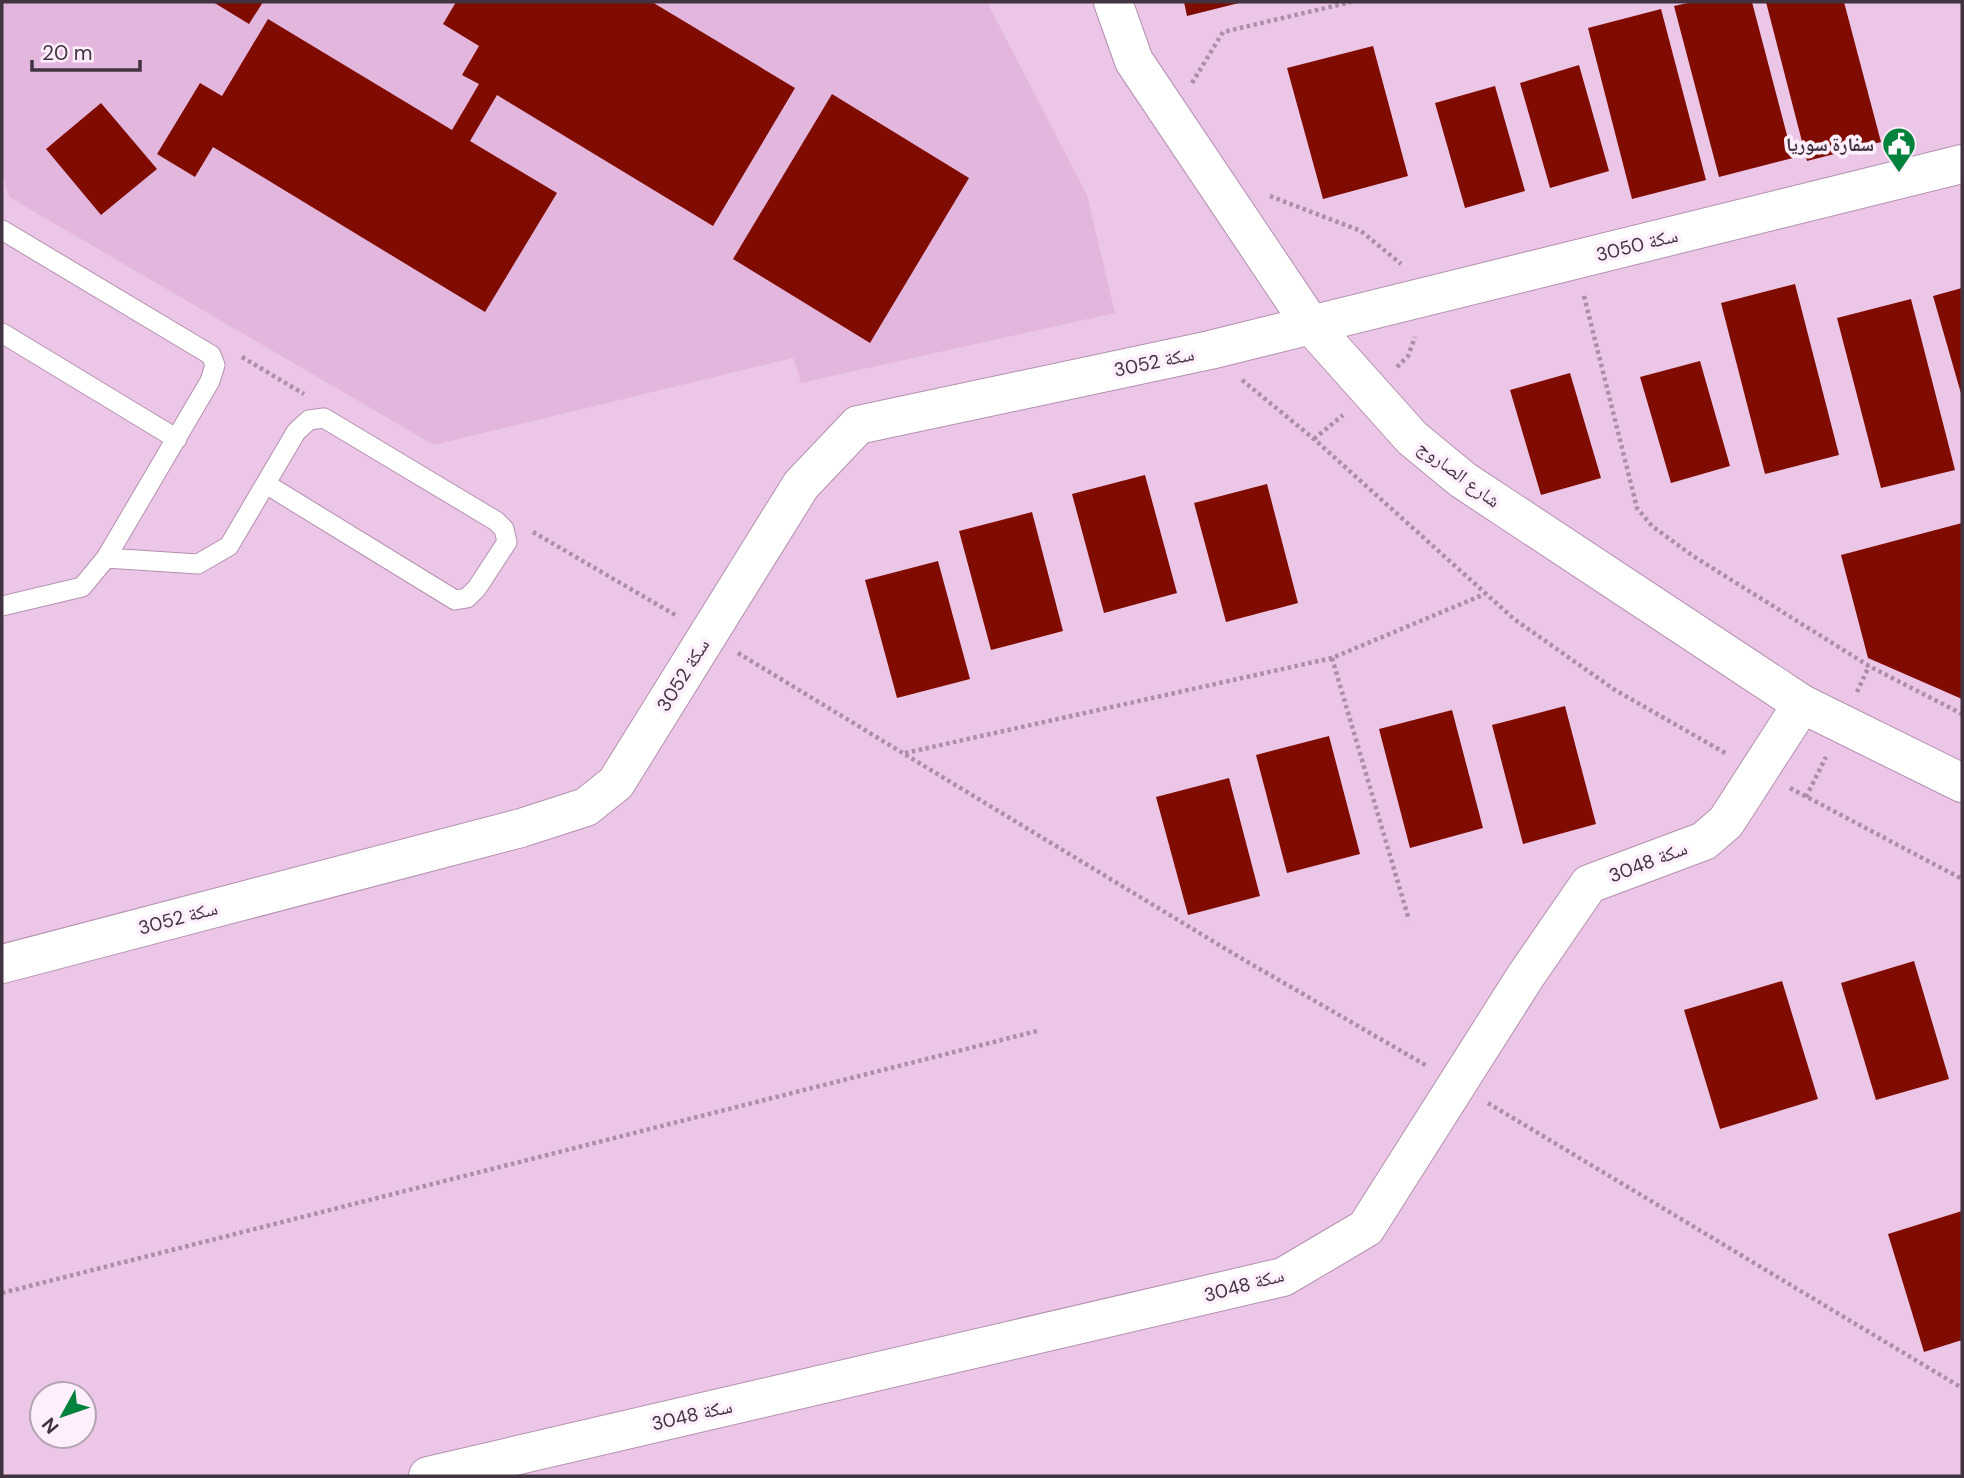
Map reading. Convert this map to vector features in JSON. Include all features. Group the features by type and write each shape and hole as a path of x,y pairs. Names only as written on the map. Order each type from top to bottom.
{"street":[{"name":"شارع الصاروج","path":"1113,2 1133,61 1311,326 1412,438 1463,480 1802,704 1962,783"},
{"name":"سكة 3050","path":"1311,326 1962,164"},
{"name":"سكة 3052","path":"2,964 521,828 586,807 616,783 801,485 858,425 1311,326"},
{"name":"سكة 3048","path":"428,1476 1283,1277 1366,1228 1525,977 1589,884 1704,841 1726,822 1802,704"}],"lane":[{"path":"2,230 211,355 215,365 211,381 106,558 82,587 2,606"},
{"path":"2,333 177,439"},
{"path":"106,558 198,564 229,546 296,432 309,420 324,418 496,521 504,529 507,542 477,588 467,598 455,600 266,484"}],"path":[{"path":"1199,93 1192,82 1223,32 1351,2"},
{"path":"1269,196 1361,231 1403,266 1409,302"},
{"path":"1575,260 1637,508 1644,517 1693,556 1858,659 1962,714"},
{"path":"1210,350 1244,383 1314,439 1514,619 1615,690 1758,771 1962,879"},
{"path":"239,355 310,398"},
{"path":"522,525 708,634 1234,954 1457,1084 1962,1388"},
{"path":"904,753 1332,657 1486,594"},
{"path":"1332,657 1409,920"},
{"path":"2,1293 1037,1031"}],"shaded area":[{"path":"2,2 987,2 1087,195 1115,313 801,383 793,358 434,445 9,197 2,169"}],"building":[{"path":"213,2 263,2 249,24"},
{"path":"456,2 652,2 795,88 713,226 497,95 470,141 557,193 485,312 213,147 195,177 157,154 200,83 222,96 268,19 452,130 479,84 462,75 479,46 443,24"},
{"path":"1184,2 1239,2 1239,3 1187,16"},
{"path":"1692,2 1752,2 1793,158 1719,177 1674,6"},
{"path":"1766,2 1844,2 1881,142 1807,161"},
{"path":"1661,9 1706,180 1632,199 1588,28"},
{"path":"1373,46 1408,176 1323,199 1287,68"},
{"path":"1579,65 1609,171 1550,188 1520,83"},
{"path":"1495,86 1525,191 1465,208 1435,103"},
{"path":"832,94 969,178 870,343 733,259"},
{"path":"101,103 157,169 101,215 46,149"},
{"path":"1795,284 1839,455 1765,474 1721,303"},
{"path":"1962,288 1962,397 1933,296"},
{"path":"1911,299 1955,470 1881,488 1837,318"},
{"path":"1700,361 1730,466 1671,483 1640,377"},
{"path":"1570,373 1601,478 1541,495 1510,390"},
{"path":"1145,475 1177,593 1104,613 1072,494"},
{"path":"1267,484 1298,603 1226,622 1194,503"},
{"path":"1032,512 1063,631 991,650 959,531"},
{"path":"1962,523 1962,699 1868,658 1841,555"},
{"path":"938,561 970,679 897,698 865,580"},
{"path":"1565,706 1596,824 1523,844 1492,725"},
{"path":"1452,710 1483,828 1410,848 1379,729"},
{"path":"1329,736 1360,854 1287,873 1256,755"},
{"path":"1229,778 1260,896 1188,915 1156,797"},
{"path":"1914,961 1949,1079 1876,1100 1841,983"},
{"path":"1782,981 1818,1099 1720,1129 1684,1010"},
{"path":"1962,1211 1962,1340 1924,1352 1888,1234"}],"place":[{"name":"سفارة سوريا","path":"1899,174"}]}
